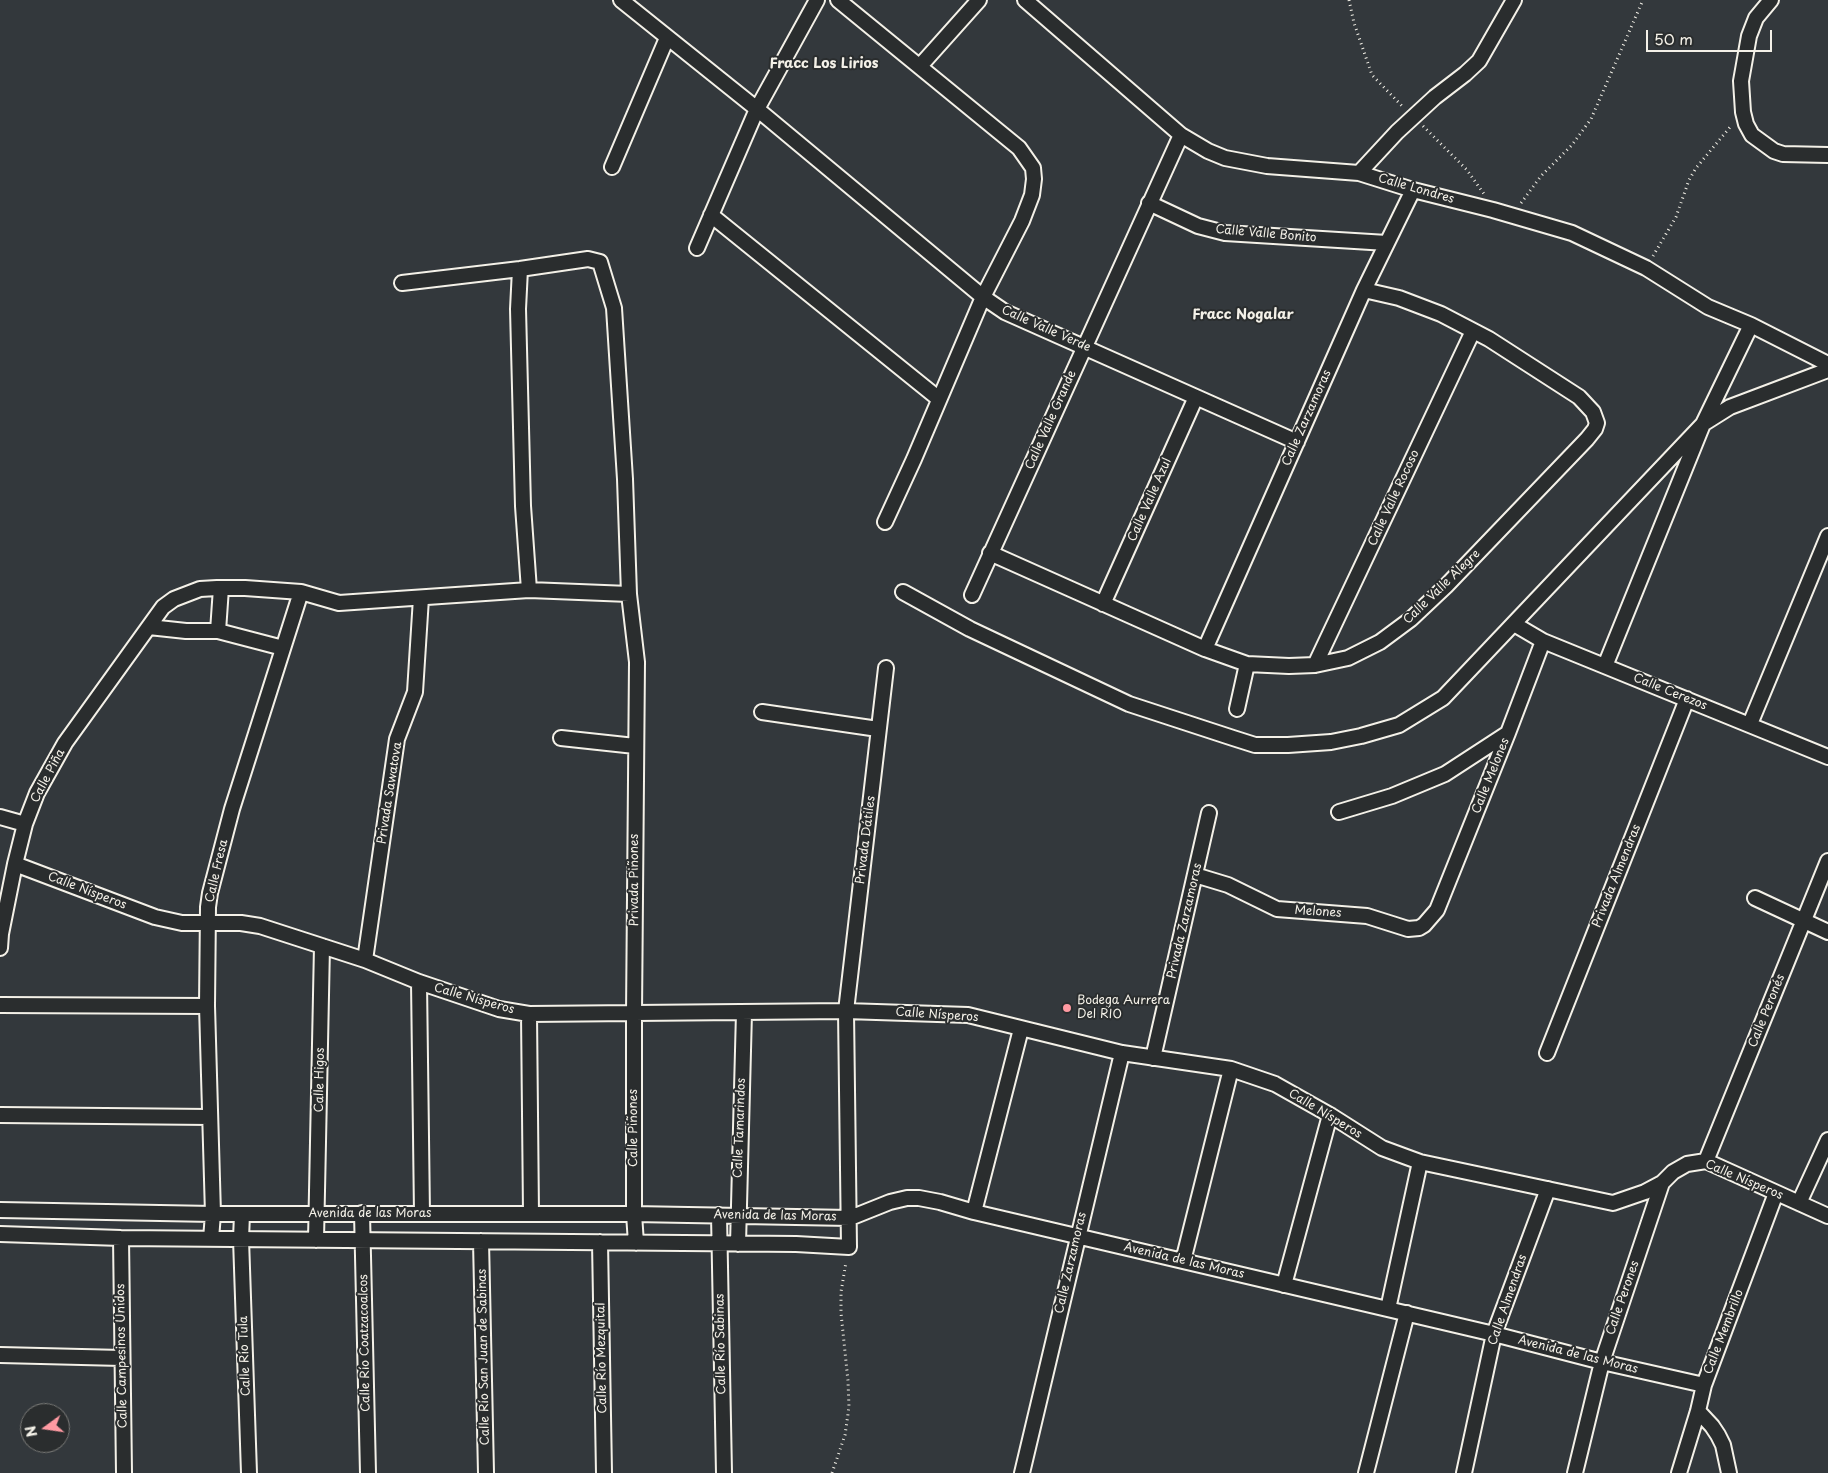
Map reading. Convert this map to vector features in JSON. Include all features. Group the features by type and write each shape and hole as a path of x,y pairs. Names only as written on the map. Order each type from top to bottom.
{"street":[{"name":"Calle Valle Verde","path":"621,0 757,109 983,297 1005,312 1297,442"},
{"path":"697,248 757,109 817,0"},
{"path":"838,0 1019,148 1033,168 1034,179 1032,195 1025,213 983,297 885,522"},
{"path":"920,66 979,0"},
{"name":"Calle Londres","path":"1025,0 1181,135 1208,151 1225,158 1267,166 1359,173 1413,190 1572,233 1646,268 1708,307 1751,325 1828,364"},
{"path":"1359,173 1397,132 1435,97 1479,61 1514,0"},
{"path":"1771,0 1756,18 1748,36 1741,81 1743,112 1746,124 1752,135 1774,151 1783,154 1828,155"},
{"path":"612,167 667,38"},
{"name":"Calle Valle Grande","path":"972,595 1181,135"},
{"name":"Calle Zarzamoras","path":"1205,649 1364,290 1413,190"},
{"name":"Calle Valle Bonito","path":"1150,204 1198,226 1225,233 1387,243"},
{"path":"711,214 939,399"},
{"name":"Privada Piñones","path":"520,270 588,259 600,262 614,308 625,479 629,594 637,662 634,1014"},
{"path":"402,283 520,270 518,309 523,506 530,590"},
{"name":"Calle Valle Alegre","path":"990,553 1205,649 1248,664 1315,665 1348,658 1380,642 1411,619 1446,586 1595,429 1597,423 1593,412 1579,397 1489,340 1441,314 1399,298 1364,290"},
{"path":"1605,666 1703,424 1751,325"},
{"name":"Calle Valle Rocoso","path":"1315,665 1473,331"},
{"path":"902,592 970,629 1129,704 1255,745 1331,742 1361,736 1399,724 1444,698 1703,424 1730,407 1828,370"},
{"name":"Calle Valle Azul","path":"1104,604 1196,396"},
{"path":"1750,724 1828,536"},
{"path":"218,632 221,588"},
{"name":"Calle Piña","path":"0,948 1,934 24,824 37,794 65,744 163,606 174,599 200,589 221,588 301,592 340,603 530,590 629,594"},
{"name":"Calle Fresa","path":"211,1238 213,1214 207,1006 210,893 232,809 301,592"},
{"name":"Privada Sawatova","path":"365,960 397,739 415,692 421,598"},
{"name":"Calle Cerezos","path":"1514,624 1543,642 1828,757"},
{"path":"148,627 218,632 282,648"},
{"name":"Calle Melones","path":"1437,910 1543,642"},
{"path":"1237,709 1248,664"},
{"name":"Privada Dátiles","path":"849,1247 846,1011 886,668"},
{"name":"Privada Almendras","path":"1547,1053 1687,699"},
{"path":"762,712 878,729"},
{"path":"1340,812 1392,796 1445,774 1508,734"},
{"path":"561,738 635,746"},
{"name":"Privada Zarzamoras","path":"1153,1058 1210,813"},
{"path":"0,817 24,824"},
{"name":"Calle Peronés","path":"1706,1162 1828,861"},
{"name":"Calle Nísperos","path":"15,864 154,917 182,923 234,923 260,926 365,960 419,982 499,1009 529,1014 846,1011 968,1015 1122,1053 1231,1069 1274,1084 1330,1115 1382,1148 1420,1162 1613,1203 1635,1197 1662,1183 1679,1168 1695,1162 1706,1162 1828,1216"},
{"name":"Melones","path":"1195,875 1228,885 1277,909 1367,916 1401,928 1413,929 1424,925 1437,910"},
{"path":"1755,898 1828,932"},
{"name":"Calle Higos","path":"316,1240 322,946"},
{"path":"419,982 422,1214"},
{"path":"0,1005 207,1006"},
{"name":"Calle Tamarindos","path":"738,1244 744,1012"},
{"path":"529,1014 531,1214"},
{"name":"Calle Piñones","path":"634,1014 634,1214 636,1243"},
{"path":"974,1212 1021,1029"},
{"name":"Calle Zarzamoras","path":"1022,1473 1122,1053"},
{"path":"1183,1261 1231,1069"},
{"path":"0,1115 210,1117"},
{"path":"1284,1285 1330,1115"},
{"path":"1799,1203 1828,1140"},
{"path":"1388,1309 1420,1162"},
{"name":"Calle Perones","path":"1575,1473 1602,1362 1662,1183"},
{"name":"Calle Almendras","path":"1464,1473 1494,1334 1548,1189"},
{"name":"Calle Membrillo","path":"1679,1473 1698,1412 1704,1385 1776,1193"},
{"name":"Avenida de las Moras","path":"0,1210 213,1214 634,1214 850,1218 890,1202 907,1198 940,1202 974,1212 1407,1313 1602,1362 1704,1385"},
{"name":"Calle Río Coatzacoalcos","path":"362,1213 368,1473"},
{"name":"Calle Río Tula","path":"242,1214 241,1239 248,1473"},
{"name":"Calle Río Sabinas","path":"720,1215 724,1473"},
{"name":"Avenida de las Moras","path":"0,1234 120,1238 796,1244 849,1247"},
{"name":"Calle Campesinos Unidos","path":"120,1238 124,1473"},
{"name":"Calle Río San Juan de Sabinas","path":"481,1241 486,1473"},
{"name":"Calle Río Mezquital","path":"600,1242 604,1473"},
{"path":"1366,1473 1407,1313"},
{"path":"0,1355 122,1358"},
{"path":"1698,1412 1718,1435 1723,1445 1729,1473"}],"path":[{"path":"1511,216 1541,176 1572,145 1591,119 1643,0"},
{"path":"1646,268 1676,216 1689,180 1696,168 1743,112"},
{"path":"832,1473 845,1435 849,1407 841,1313 841,1292 849,1247"}],"place":[{"name":"Bodega Aurrera Del RIO","path":"1067,1008"}],"district":[{"name":"Fracc Los Lirios","path":"824,64"},
{"name":"Fracc Nogalar","path":"1243,315"}]}
